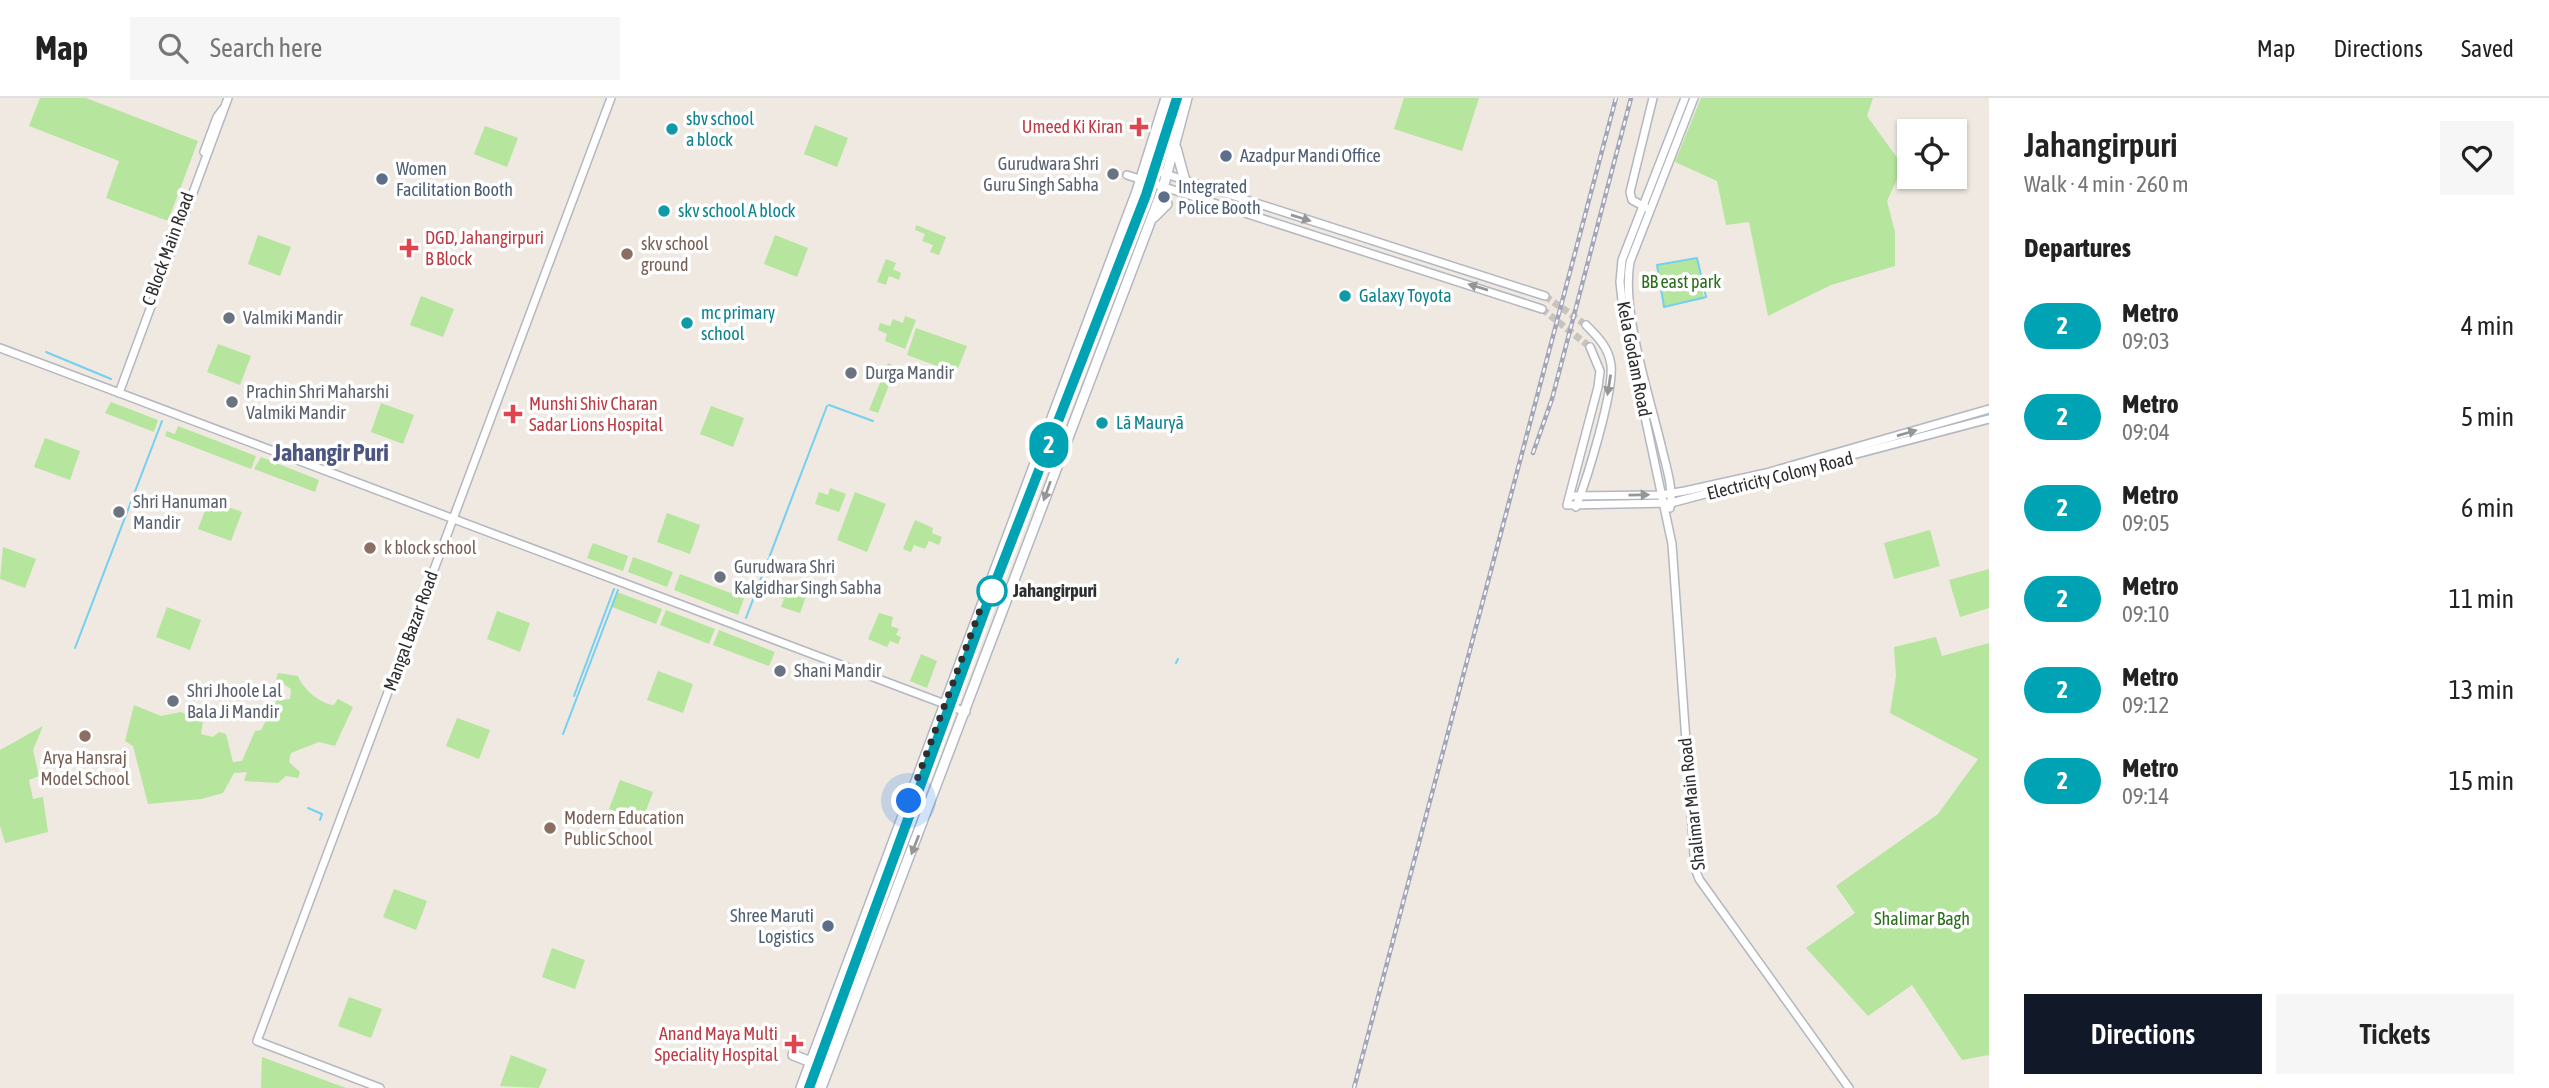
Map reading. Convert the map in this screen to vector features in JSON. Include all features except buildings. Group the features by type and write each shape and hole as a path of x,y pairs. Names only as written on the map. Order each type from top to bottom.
{"main road":[{"path":"801,1088 1141,179 1166,98"},
{"path":"821,1088 1163,188 1187,98"},
{"path":"1175,143 1185,181"},
{"path":"1149,223 1167,204"},
{"path":"793,1055 811,1062"}],"street":[{"name":"C Block Main Road","path":"117,392 228,98"},
{"name":"Mangal Bazar Road","path":"380,1088 257,1041 611,98"},
{"path":"1647,208 1632,201 1630,192 1653,98"},
{"name":"Kela Godam Road","path":"1647,208 1685,98"},
{"name":"Kela Godam Road","path":"1667,504 1660,495 1624,318 1620,282 1647,208 1693,98"},
{"path":"1144,167 1545,296"},
{"path":"1128,175 1542,309"},
{"name":"Kela Godam Road","path":"1626,261 1631,310 1670,494 1667,504"},
{"path":"1576,507 1605,403 1611,367 1601,340 1586,325"},
{"path":"1570,496 1598,387 1600,370 1590,347"},
{"path":"0,348 454,517 965,712"},
{"name":"Electricity Colony Road","path":"1989,409 1766,473 1670,494 1570,496 1567,505 1667,504 1989,419"},
{"name":"Shalimar Main Road","path":"1667,504 1695,868 1699,879 1849,1088"}],"green space":[{"path":"40,98 86,98 198,141 168,221 106,198 119,161 29,126"},
{"path":"1404,98 1479,98 1462,151 1394,129"},
{"path":"1701,98 1873,98 1867,116 1897,158 1897,179 1887,201 1895,232 1895,266 1831,285 1768,316 1749,222 1726,225 1717,181 1675,162"},
{"path":"815,125 848,138 837,167 804,154"},
{"path":"485,126 518,138 507,167 474,154"},
{"path":"916,225 946,237 939,255 930,252 933,245 922,241 925,234 915,230"},
{"path":"258,235 291,247 280,276 248,264"},
{"path":"775,235 808,248 797,277 764,264"},
{"name":"BB east park","path":"1697,258 1704,299 1664,307 1657,265"},
{"path":"886,259 896,263 893,269 901,273 899,280 889,276 886,285 877,282"},
{"path":"421,296 454,309 443,337 410,325"},
{"path":"905,316 916,320 905,349 885,341 887,334 878,330 880,323 890,326 893,319 903,323"},
{"path":"916,328 967,346 956,373 907,355"},
{"path":"218,344 251,356 240,385 207,372"},
{"path":"888,363 896,367 878,413 869,410"},
{"path":"111,402 158,420 154,432 105,413"},
{"path":"381,403 414,415 403,444 371,432"},
{"path":"711,406 744,418 733,447 700,434"},
{"path":"178,426 256,456 251,469 165,436 167,431 175,434"},
{"path":"45,438 80,451 70,480 34,467"},
{"path":"261,457 319,480 315,492 254,469"},
{"path":"830,488 846,494 839,512 815,504 819,492 828,495"},
{"path":"855,492 886,504 867,552 837,540"},
{"path":"209,500 242,512 231,541 198,529"},
{"path":"667,513 700,525 690,554 657,542"},
{"path":"915,520 933,528 932,533 942,537 939,545 929,541 925,549 914,545 911,552 903,549"},
{"path":"1930,530 1940,566 1894,579 1884,543"},
{"path":"593,543 628,556 623,571 587,558"},
{"path":"3,547 36,559 25,588 0,579"},
{"path":"633,557 673,572 667,587 628,572"},
{"path":"1989,569 1989,608 1960,617 1949,580"},
{"path":"680,574 744,598 738,615 674,590"},
{"path":"788,585 808,591 800,613 781,607 784,599 773,595 775,589 786,592"},
{"path":"617,592 662,609 656,624 612,607"},
{"path":"167,607 201,620 190,650 156,637"},
{"path":"666,610 715,629 709,644 660,625"},
{"path":"497,611 530,623 520,652 487,639"},
{"path":"879,613 893,617 891,626 899,629 896,635 901,637 898,644 890,641 887,647 868,639"},
{"path":"719,630 775,652 769,666 713,645"},
{"name":"Shalimar Bagh","path":"1936,637 1942,656 1989,643 1989,1055 1962,1060 1912,985 1868,1016 1806,948 1855,913 1836,886 1938,814 1978,759 1890,713 1896,676 1894,647"},
{"path":"921,654 937,661 927,688 910,681"},
{"path":"658,671 693,684 683,713 647,700"},
{"path":"278,673 298,676 307,690 323,702 334,705 338,699 353,707 335,746 319,742 291,753 289,762 300,772 298,778 286,776 278,783 244,781 247,772 234,773 223,793 201,799 148,804 133,746 125,741 134,705 161,716 181,712 203,722 201,734 213,737 219,732 226,734 233,762 242,761 255,731 261,730 277,700 290,699 291,689 276,679"},
{"path":"457,718 490,730 479,759 446,746"},
{"path":"43,726 33,750 39,776 29,780 33,799 43,797 48,832 5,843 0,826 0,750"},
{"path":"620,780 653,792 642,821 609,809"},
{"path":"394,889 427,901 416,930 383,917"},
{"path":"552,948 585,960 575,989 542,977"},
{"path":"349,997 382,1009 371,1038 338,1026"},
{"path":"511,1055 547,1069 539,1088 500,1086"},
{"path":"262,1057 346,1088 261,1088"}],"waterway":[{"path":"1697,258 1706,297 1664,307 1657,265 1697,258"},
{"path":"46,352 111,379"},
{"path":"829,405 873,421"},
{"path":"746,618 827,406"},
{"path":"75,648 162,421"},
{"path":"574,696 614,589"},
{"path":"563,734 618,590"},
{"path":"1176,663 1178,659"},
{"path":"308,808 322,814 320,820"}],"tunnel":[{"path":"1545,296 1586,325"},
{"path":"1542,309 1590,347"}],"railway":[{"path":"809,1088 992,591 1146,195 1177,98"},
{"path":"1354,1088 1616,98"},
{"path":"1533,453 1552,399 1631,98"}],"metro line":[{"name":"2","path":"809,1088 992,591 1146,195 1177,98"}],"place":[{"name":"Umeed Ki Kiran","path":"1139,127"},
{"name":"sbv school a block","path":"672,129"},
{"name":"Azadpur Mandi Office","path":"1226,156"},
{"name":"Gurudwara Shri Guru Singh Sabha","path":"1113,174"},
{"name":"Women Facilitation Booth","path":"382,179"},
{"name":"Integrated Police Booth","path":"1164,197"},
{"name":"skv school A block","path":"664,211"},
{"name":"DGD, Jahangirpuri B Block","path":"409,248"},
{"name":"skv school ground","path":"627,254"},
{"name":"Galaxy Toyota","path":"1345,296"},
{"name":"Valmiki Mandir","path":"229,318"},
{"name":"mc primary school","path":"687,323"},
{"name":"Durga Mandir","path":"851,373"},
{"name":"Prachin Shri Maharshi Valmiki Mandir","path":"232,402"},
{"name":"Munshi Shiv Charan Sadar Lions Hospital","path":"513,414"},
{"name":"Lā Mauryā","path":"1102,423"},
{"name":"Shri Hanuman Mandir","path":"119,512"},
{"name":"k block school","path":"370,548"},
{"name":"Gurudwara Shri Kalgidhar Singh Sabha","path":"720,577"},
{"name":"Jahangirpuri","path":"992,591"},
{"name":"Shani Mandir","path":"780,671"},
{"name":"Shri Jhoole Lal Bala Ji Mandir","path":"173,701"},
{"name":"Arya Hansraj Model School","path":"85,736"},
{"name":"Modern Education Public School","path":"550,828"},
{"name":"Shree Maruti Logistics","path":"828,926"},
{"name":"Anand Maya Multi Speciality Hospital","path":"794,1044"}],"district":[{"name":"Jahangir Puri","path":"331,453"}],"route":[{"path":"909,801 992,578 992,591"}]}
